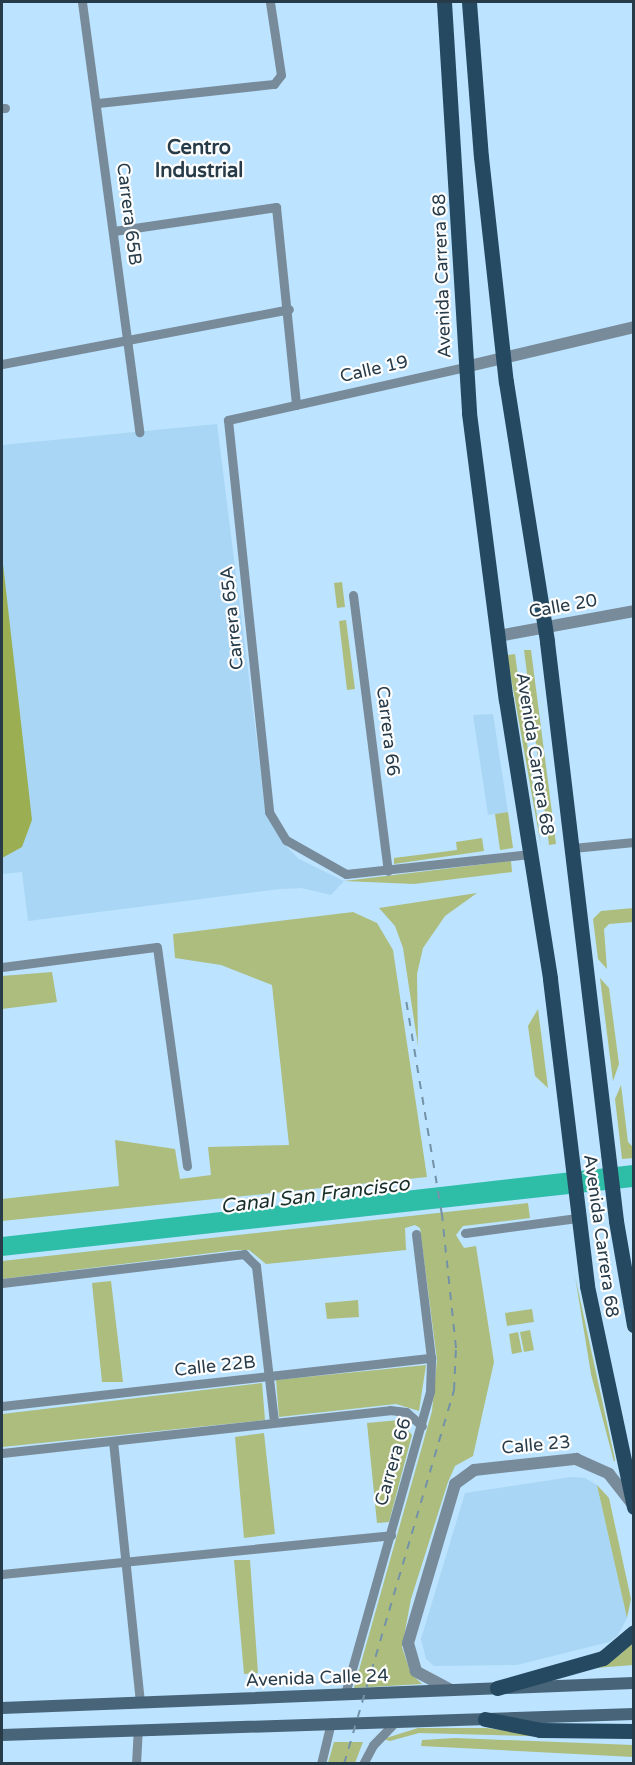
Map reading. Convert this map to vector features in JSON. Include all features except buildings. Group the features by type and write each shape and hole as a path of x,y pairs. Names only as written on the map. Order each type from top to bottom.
{"main road":[{"name":"Avenida Carrera 68","path":"444,2 463,278 465,367 498,636 550,979 577,1218 602,1368 633,1506"},
{"name":"Avenida Carrera 68","path":"469,2 481,156 504,358 545,628 613,1195 633,1325"},
{"path":"497,1688 603,1658 633,1632"},
{"name":"Avenida Calle 24","path":"2,1708 633,1683"},
{"path":"2,1735 332,1722 633,1714"},
{"path":"485,1719 540,1730 633,1731"}],"street":[{"name":"Carrera 65B","path":"82,2 98,103 139,432"},
{"path":"98,103 279,81 270,2"},
{"path":"114,231 276,207 289,309 296,405"},
{"path":"2,364 289,309"},
{"name":"Calle 19","path":"228,420 633,327"},
{"name":"Carrera 65A","path":"228,420 269,812 286,840 325,866 346,874 388,871"},
{"name":"Carrera 66","path":"353,595 388,871"},
{"name":"Calle 20","path":"498,636 633,611"},
{"path":"573,848 633,842"},
{"path":"388,871 530,854"},
{"path":"2,967 157,947 187,1166"},
{"path":"465,1233 577,1218"},
{"name":"Carrera 66","path":"345,1694 422,1426 431,1358 416,1234"},
{"path":"2,1283 244,1254 256,1266 274,1422"},
{"name":"Calle 22B","path":"2,1406 431,1358"},
{"path":"2,1453 400,1410 422,1426"},
{"path":"112,1441 140,1703"},
{"name":"Calle 23","path":"452,1690 416,1671 408,1643 450,1493 462,1476 474,1470 576,1459 609,1474 633,1506"},
{"path":"2,1574 391,1534"},
{"path":"363,1764 373,1745 397,1720"},
{"path":"321,1764 332,1722"},
{"path":"136,1764 138,1730"}],"shaded area":[{"path":"217,424 266,814 284,844 299,859 344,881 331,895 301,888 280,889 28,921 22,872 2,874 2,445"},
{"path":"2,555 32,820 22,847 2,858"},
{"path":"342,582 345,607 337,608 334,583"},
{"path":"346,620 355,689 347,690 339,621"},
{"path":"524,650 531,650 556,844 549,845"},
{"path":"515,654 541,846 507,655"},
{"path":"493,714 508,812 488,815 473,715"},
{"path":"508,812 513,848 500,850 495,814"},
{"path":"482,838 484,851 394,864 394,858 457,850 456,842"},
{"path":"511,861 512,872 414,884 344,881"},
{"path":"477,893 445,916 423,948 417,974 418,1046 403,948 395,926 379,908"},
{"path":"633,908 633,922 609,924 604,929 607,969 598,959 593,919 601,911"},
{"path":"353,912 377,923 393,950 427,1177 2,1221 2,1199 119,1186 115,1140 175,1149 180,1179 211,1175 208,1147 289,1145 272,985 221,965 175,958 173,934"},
{"path":"52,972 57,1002 2,1009 2,976"},
{"path":"600,978 609,988 619,1064 613,1081"},
{"path":"538,1009 548,1088 535,1076 528,1026"},
{"path":"621,1085 628,1142 634,1148 633,1158 622,1159 615,1099"},
{"path":"633,1165 633,1187 2,1256 2,1237"},
{"path":"528,1203 530,1218 463,1226 456,1235 464,1248 476,1246 494,1362 473,1456 455,1466 448,1482 411,1599 402,1647 411,1674 422,1684 354,1688 432,1411 437,1360 420,1228 415,1225 405,1228 406,1250 266,1264 249,1250 235,1250 2,1279 2,1261"},
{"path":"575,1276 615,1460 614,1462 591,1374"},
{"path":"111,1281 123,1382 102,1382 92,1283"},
{"path":"358,1300 359,1317 327,1319 325,1303"},
{"path":"532,1309 534,1322 507,1326 505,1313"},
{"path":"530,1330 534,1350 524,1352 520,1332"},
{"path":"518,1332 522,1352 512,1354 509,1334"},
{"path":"426,1365 419,1411 396,1404 279,1417 276,1380"},
{"path":"262,1383 265,1420 2,1447 2,1414"},
{"path":"399,1420 412,1435 389,1522 377,1523 367,1423"},
{"path":"264,1433 275,1534 244,1538 235,1437"},
{"path":"571,1477 585,1478 597,1485 627,1618 618,1635 609,1642 517,1665 434,1666 426,1659 421,1639 465,1493"},
{"path":"597,1485 609,1498 631,1599 627,1618"},
{"path":"234,1560 250,1560 258,1673 244,1674"},
{"path":"633,1640 633,1665 596,1668 621,1654"},
{"path":"418,1728 487,1728 536,1735 634,1735 633,1739 419,1733 390,1741 383,1739"},
{"path":"455,1738 633,1745 633,1757 421,1746 422,1740"},
{"path":"334,1742 363,1742 355,1763 328,1763"}],"railway":[{"path":"344,1764 454,1390 456,1348 442,1215 406,999"}],"district":[{"name":"Centro Industrial","path":"199,160"}],"water label":[{"name":"Canal San Francisco","path":"315,1196"}]}
